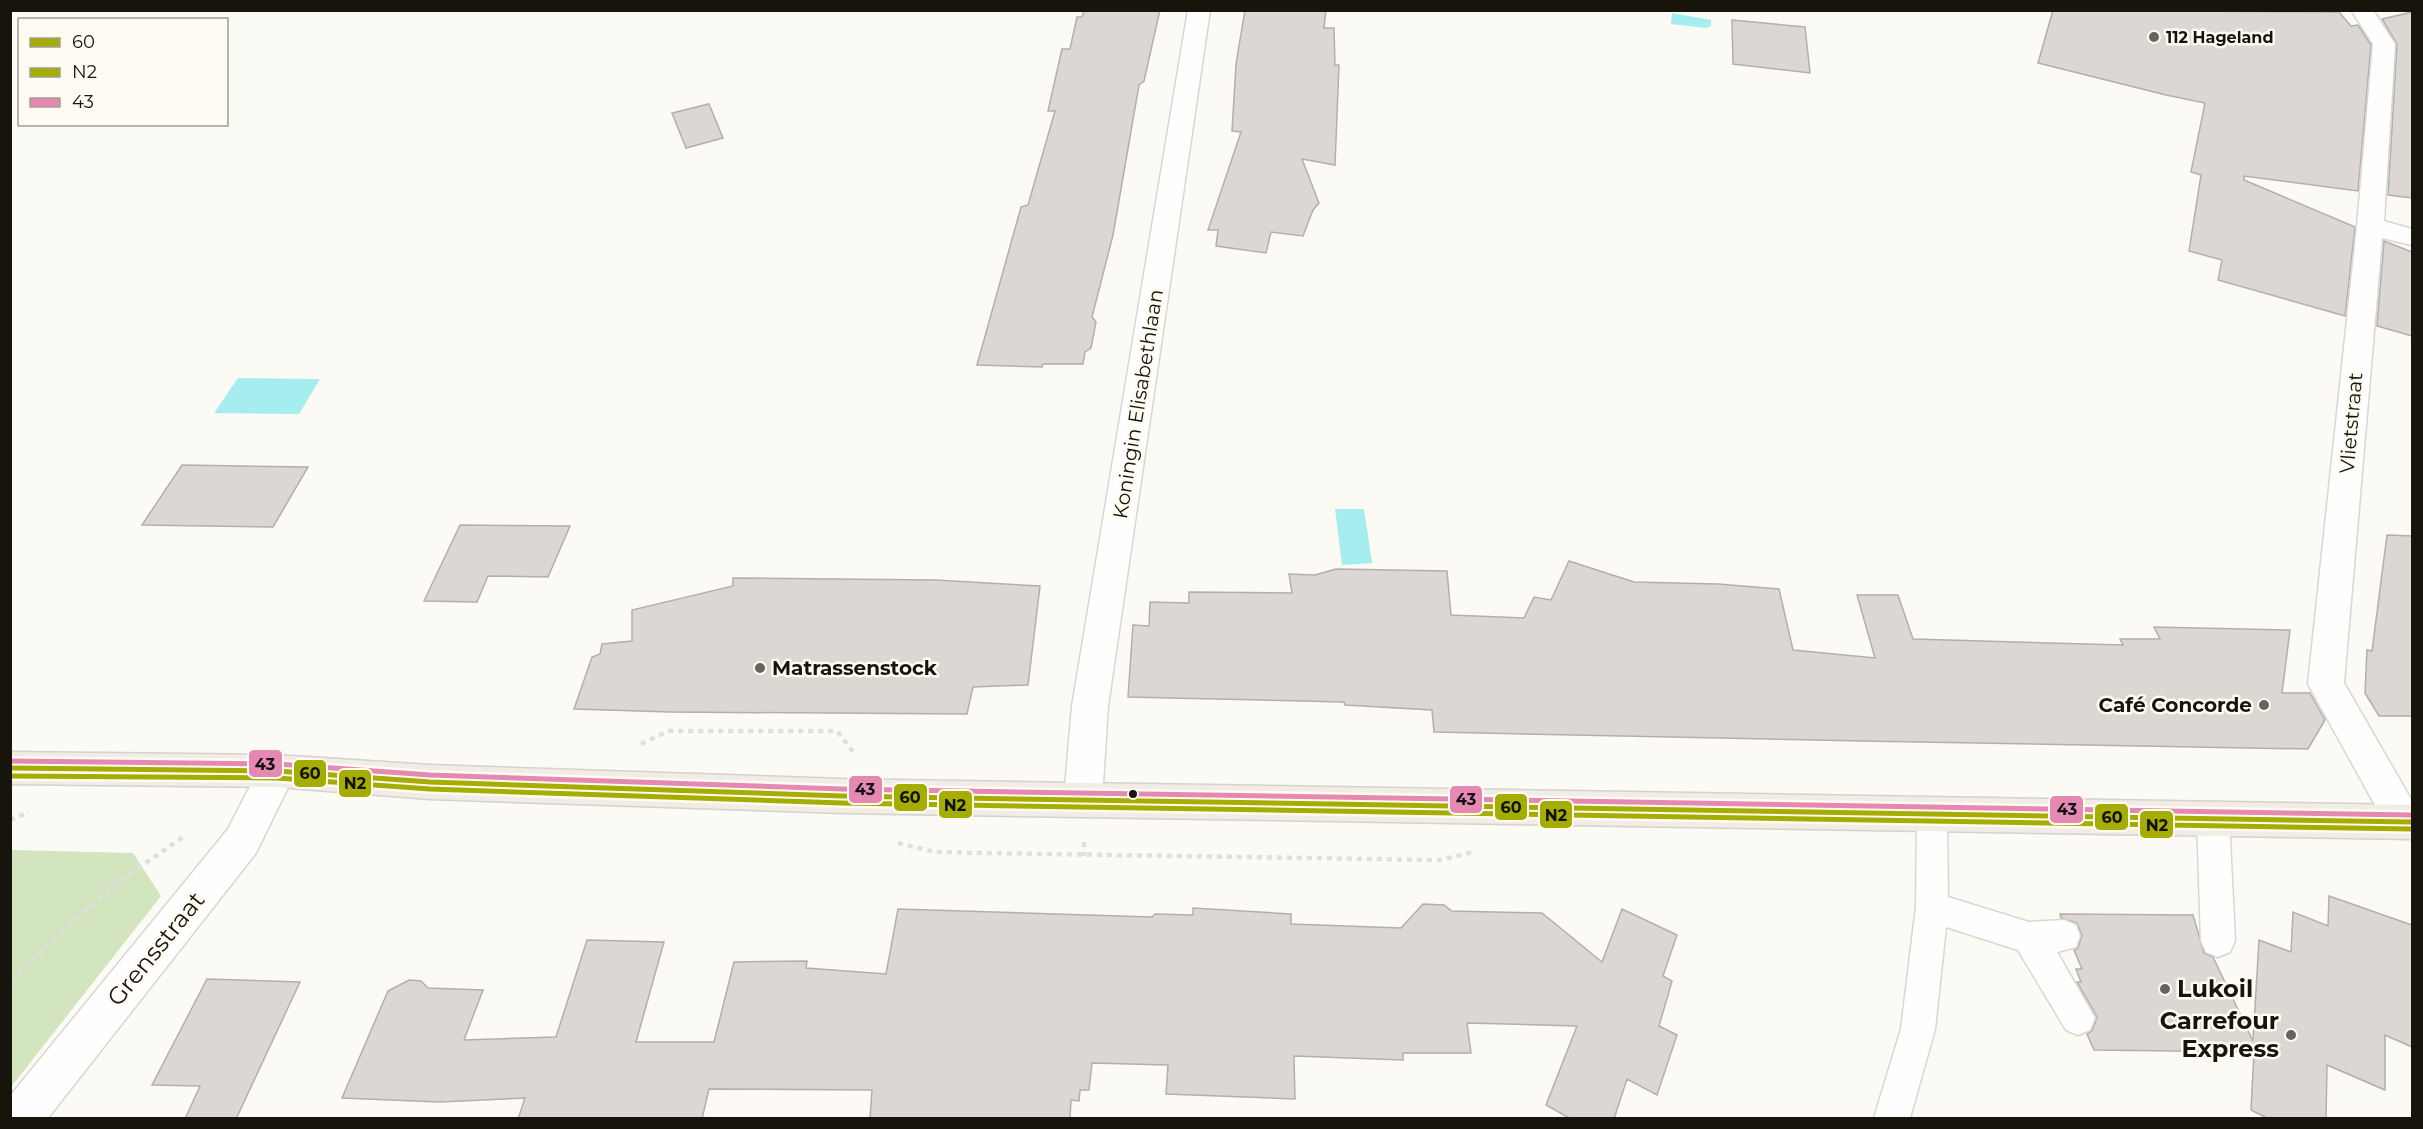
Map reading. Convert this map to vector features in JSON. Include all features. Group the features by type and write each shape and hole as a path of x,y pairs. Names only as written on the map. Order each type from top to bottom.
{"main road":[{"path":"10,768 277,771 430,782 842,796 2408,822"}],"street":[{"name":"Koningin Elisabethlaan","path":"1083,799 1090,706 1199,10"},
{"name":"Vlietstraat","path":"2362,10 2384,44 2370,226 2326,684 2408,822"},
{"path":"2370,226 2412,237"},
{"name":"Grensstraat","path":"21,1119 242,841 277,771"}],"lane":[{"path":"1892,1119 1918,1029 1932,907 1932,814"},
{"path":"2213,818 2218,941"},
{"path":"1932,907 2029,938 2064,936"},
{"path":"2029,938 2078,1018"}],"path":[{"path":"842,796 877,837 936,852 1440,860 1484,850"},
{"path":"10,981 112,886 193,830"}],"green space":[{"path":"11,850 133,853 161,896 11,1087"}],"water":[{"path":"1672,13 1711,20 1711,26 1706,28 1671,24"},
{"path":"238,378 320,379 299,414 214,413"},
{"path":"1335,509 1364,509 1372,563 1342,565"}],"building":[{"path":"1084,10 1160,10 1144,81 1139,85 1113,235 1092,317 1096,322 1091,348 1085,352 1083,364 1043,364 1042,367 977,365 1021,207 1028,205 1055,111 1048,111 1062,49 1070,49 1077,17 1082,17"},
{"path":"1245,10 1326,10 1324,28 1334,28 1335,65 1339,65 1335,165 1302,159 1319,203 1313,210 1303,236 1271,232 1266,253 1216,246 1218,230 1208,230 1241,132 1232,131 1236,64"},
{"path":"2053,10 2339,12 2351,26 2358,25 2371,45 2358,191 2244,176 2244,180 2355,227 2345,316 2218,280 2222,260 2189,251 2201,175 2191,172 2205,103 2038,63"},
{"path":"2412,12 2412,198 2388,195 2397,44 2382,19"},
{"path":"1732,20 1805,27 1810,73 1733,64"},
{"path":"709,104 723,138 686,148 672,113"},
{"path":"2384,241 2412,252 2412,336 2377,326"},
{"path":"182,465 308,467 273,527 142,525"},
{"path":"460,525 570,526 548,577 488,576 477,602 424,601"},
{"path":"2387,535 2412,536 2412,716 2379,716 2365,693 2367,650 2372,651"},
{"path":"1569,561 1634,582 1718,584 1779,589 1793,650 1875,658 1857,595 1898,595 1913,639 2123,645 2120,639 2160,639 2154,627 2290,630 2282,693 2310,693 2325,720 2308,749 1862,741 1434,732 1432,710 1345,705 1344,702 1128,697 1133,625 1149,626 1150,602 1189,603 1189,592 1292,593 1289,574 1315,575 1336,569 1447,571 1451,615 1524,618 1534,597 1551,600"},
{"path":"733,578 935,580 1040,586 1028,685 973,687 967,714 574,709 592,657 600,654 602,644 632,641 632,610 733,586"},
{"path":"2329,896 2412,925 2412,1047 2385,1035 2385,1090 2327,1065 2326,1119 2269,1119 2251,1110 2254,1052 2094,1050 2087,1034 2092,1031 2097,1017 2077,982 2081,982 2076,969 2082,969 2074,950 2078,948 2082,935 2077,923 2061,918 2060,914 2193,915 2204,953 2213,957 2253,1041 2259,940 2291,952 2293,912 2328,926"},
{"path":"1423,904 1444,905 1452,911 1542,913 1602,962 1622,909 1677,935 1663,976 1672,981 1659,1026 1677,1035 1657,1095 1627,1079 1614,1119 1571,1119 1546,1105 1577,1026 1467,1023 1471,1053 1403,1053 1403,1060 1294,1056 1295,1099 1166,1094 1168,1065 1092,1063 1089,1090 1080,1090 1079,1101 1071,1100 1070,1118 870,1119 872,1090 709,1089 702,1119 518,1119 525,1098 440,1102 342,1098 388,991 409,980 421,981 428,988 483,990 464,1040 556,1037 587,940 664,942 636,1042 714,1042 734,962 807,961 806,968 886,974 898,909 1152,917 1155,914 1193,915 1193,908 1291,914 1291,924 1401,928"},
{"path":"207,979 300,982 236,1119 185,1119 200,1086 152,1085"}],"transit line":[{"name":"43","path":"10,761 277,764 430,775 842,789 2412,815"},
{"name":"60","path":"10,768 277,771 430,782 842,796 2412,822"},
{"name":"N2","path":"10,776 277,778 430,789 842,803 2412,829"}],"place":[{"name":"112 Hageland","path":"2154,37"},
{"name":"Matrassenstock","path":"760,668"},
{"name":"Café Concorde","path":"2264,705"},
{"name":"Lukoil","path":"2165,989"},
{"name":"Carrefour Express","path":"2291,1035"}]}
